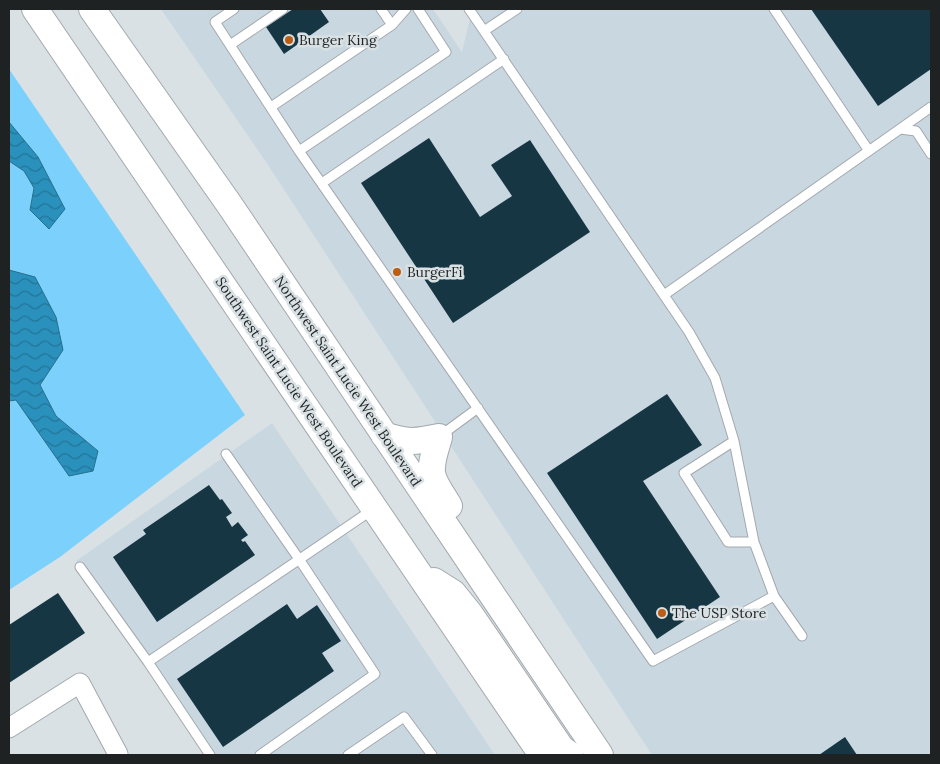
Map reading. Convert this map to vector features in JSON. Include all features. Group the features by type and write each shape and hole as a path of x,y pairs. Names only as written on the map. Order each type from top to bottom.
{"main road":[{"name":"Southwest Saint Lucie West Boulevard","path":"35,9 542,755"},
{"name":"Northwest Saint Lucie West Boulevard","path":"92,9 229,204 600,755"},
{"path":"384,435 410,442 438,437 432,467 433,477 449,505 511,598 522,639"},
{"path":"416,570 453,593 470,614 561,748 570,755"}],"street":[{"path":"9,728 80,683 118,755"}],"lane":[{"path":"234,9 215,22 299,151 653,661 774,596"},
{"path":"230,45 283,9"},
{"path":"381,9 392,25"},
{"path":"271,107 392,25 406,9"},
{"path":"299,151 446,52 418,9"},
{"path":"469,9 689,332 715,378 734,441 754,542 774,596 802,636"},
{"path":"484,31 517,9"},
{"path":"774,9 869,151"},
{"path":"322,183 504,58"},
{"path":"664,295 931,108"},
{"path":"900,129 916,131 931,154"},
{"path":"438,437 478,408"},
{"path":"734,441 684,473 728,542 754,542"},
{"path":"226,454 299,559 375,674 260,755"},
{"path":"148,662 374,508"},
{"path":"80,568 148,662 210,755"},
{"path":"348,755 404,717 432,755"}],"shaded area":[{"path":"161,9 433,9 462,52 472,9 931,9 931,755 652,755 266,162"},
{"path":"9,69 245,415 60,557 9,590"},
{"path":"272,423 495,755 209,755 76,561"}],"water":[{"path":"9,122 38,157 65,209 49,229 30,210 34,188 24,171 9,161"},
{"path":"9,270 35,277 56,317 63,350 40,385 56,416 98,451 93,471 69,476 16,400 9,401"}],"building":[{"name":"Burger King","path":"293,9 320,9 329,22 284,54 266,27"},
{"path":"811,9 931,9 931,69 878,106"},
{"path":"429,138 480,217 512,196 491,165 530,140 590,232 453,323 361,183"},
{"path":"667,394 702,445 643,481 720,597 657,639 547,473"},
{"path":"209,485 232,513 226,517 232,527 238,522 248,535 241,540 245,541 255,555 157,622 113,557 146,534 143,530"},
{"path":"58,593 85,633 9,683 9,625"},
{"path":"287,604 297,619 317,605 341,641 322,653 334,671 223,747 177,679"},
{"path":"845,737 857,755 819,755"}],"place":[{"name":"Burger King","path":"289,40"},
{"name":"BurgerFi","path":"397,272"},
{"name":"The USP Store","path":"662,613"}]}
